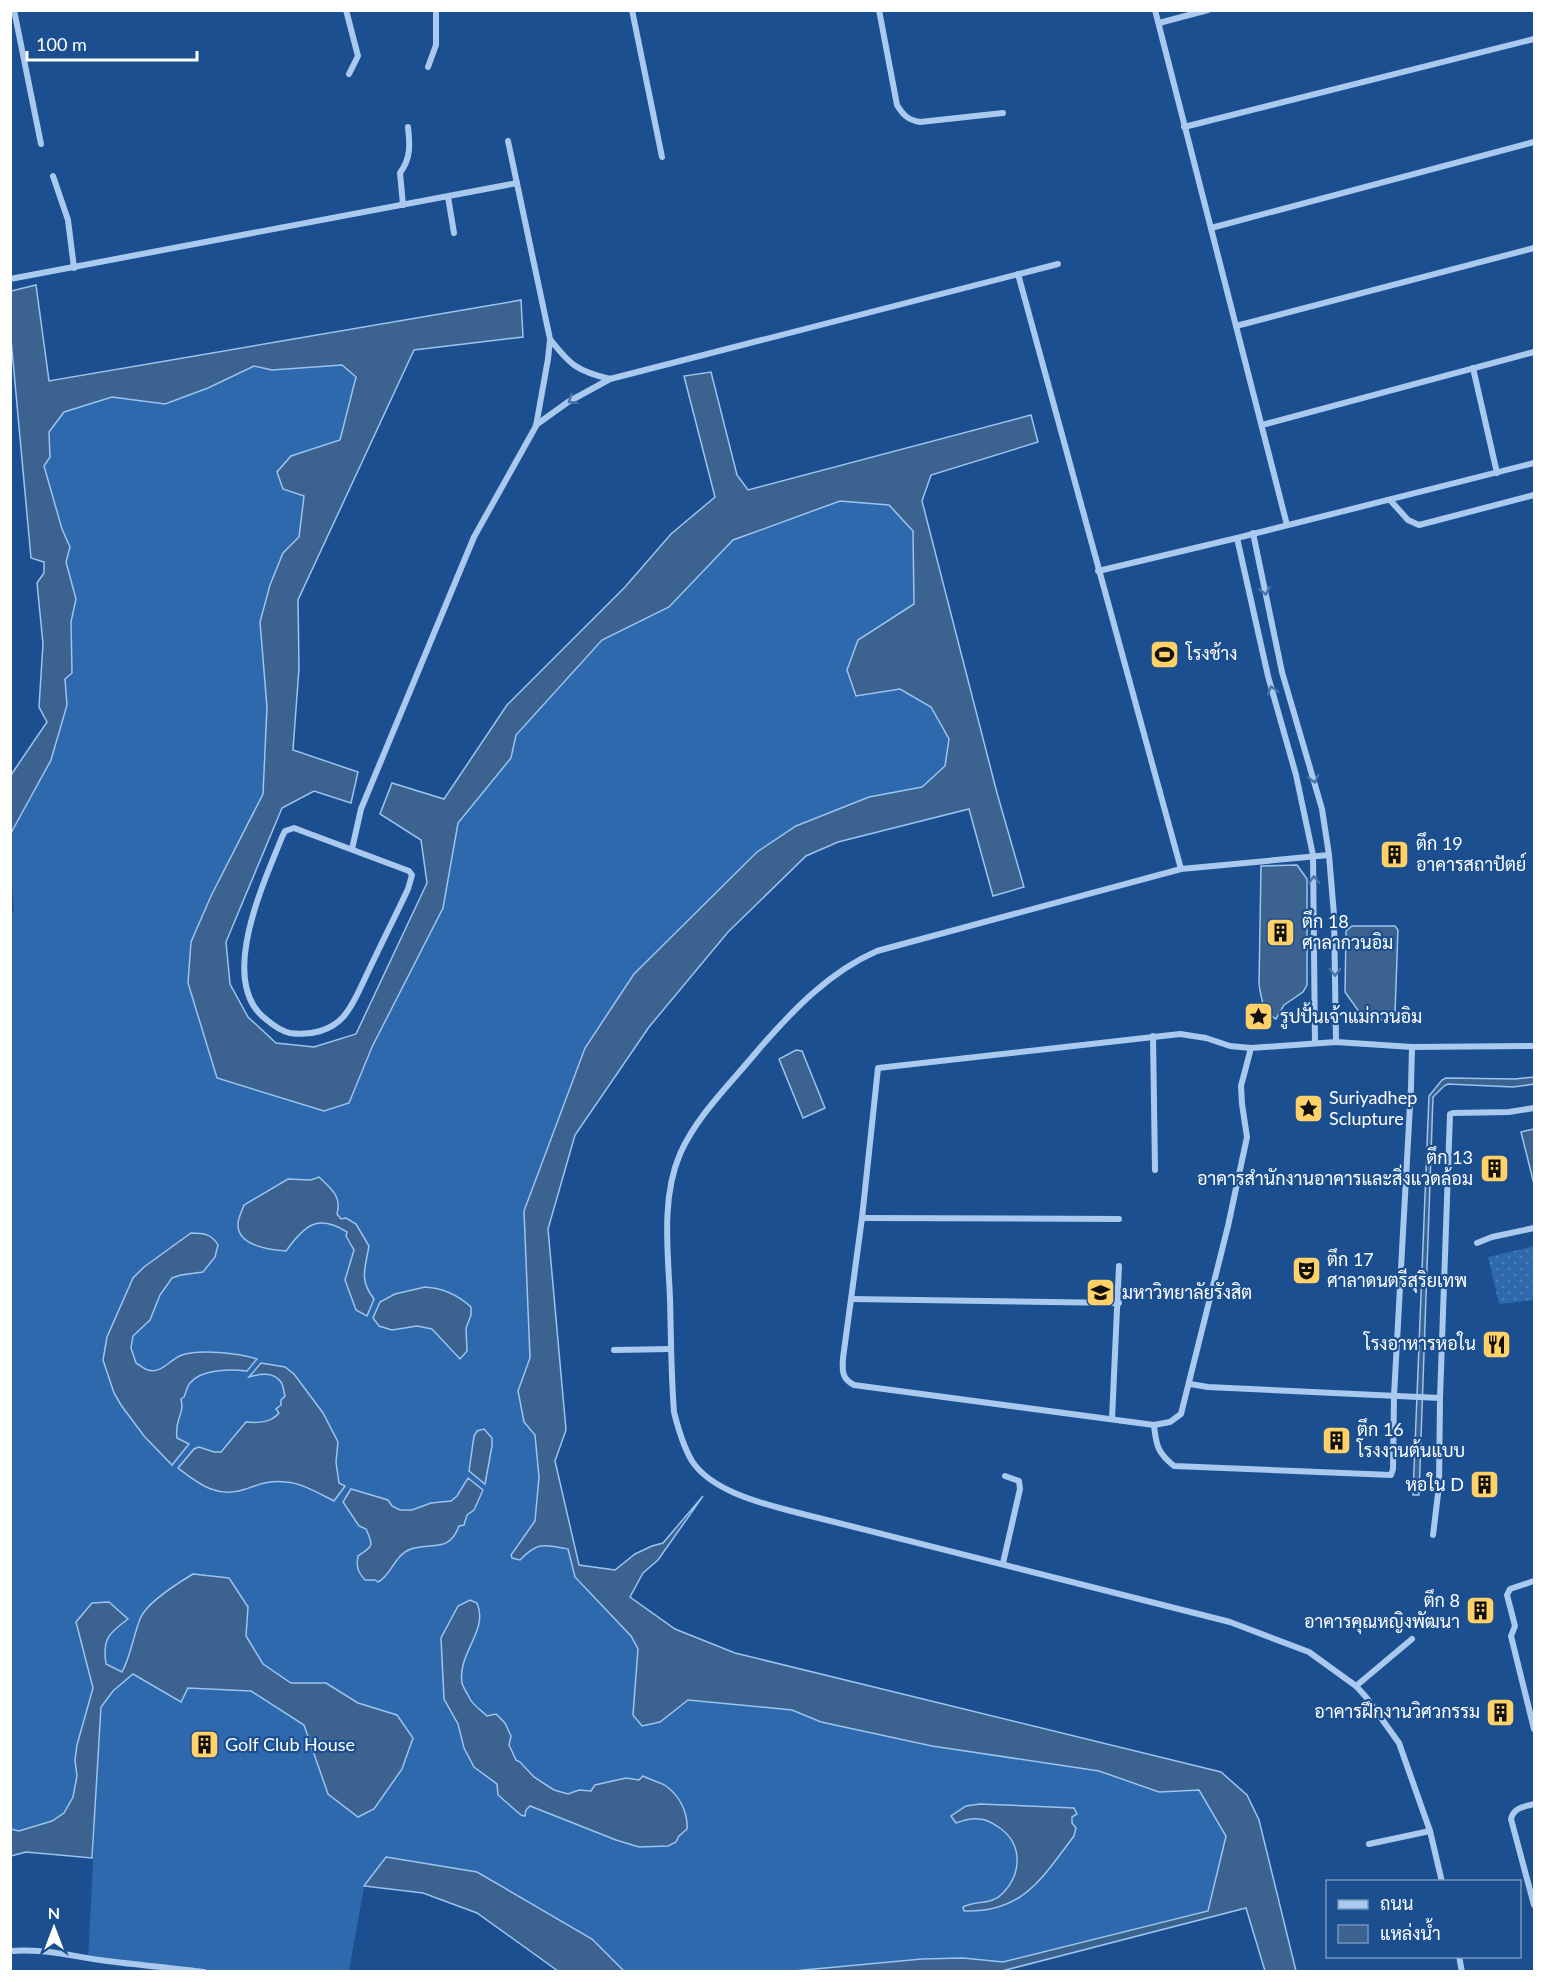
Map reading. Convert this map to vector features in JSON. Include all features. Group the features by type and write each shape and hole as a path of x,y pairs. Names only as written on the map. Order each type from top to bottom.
{"street":[{"path":"14,10 41,144"},
{"path":"346,10 358,56 349,74"},
{"path":"428,67 436,45 436,10"},
{"path":"632,10 662,157"},
{"path":"879,10 897,105 902,113 911,120 920,122 1003,113"},
{"path":"1155,10 1287,525"},
{"path":"1159,24 1208,10"},
{"path":"1184,127 1534,39"},
{"path":"403,205 400,173 410,153 408,128"},
{"path":"352,849 361,809 474,537 536,426 550,339 508,141"},
{"path":"1211,228 1534,142"},
{"path":"53,176 68,220 74,268"},
{"path":"10,279 517,183"},
{"path":"447,197 454,233"},
{"path":"1236,326 1534,248"},
{"path":"536,426 568,402 610,379 1058,264"},
{"path":"1018,274 1180,869"},
{"path":"550,339 564,358 576,368 610,379"},
{"path":"1262,425 1534,352"},
{"path":"1473,368 1497,473"},
{"path":"1098,571 1534,463"},
{"path":"1390,500 1408,520 1419,525 1534,495"},
{"path":"1253,533 1282,672 1322,809 1334,915 1336,1042"},
{"path":"1237,538 1268,675 1299,785 1313,855 1315,1043"},
{"path":"294,828 352,849 409,871 412,881 352,1005 344,1016 336,1024 323,1031 308,1034 281,1031 263,1018 253,1007 245,984 244,964 256,903 285,831 294,828"},
{"path":"1329,855 1180,869 877,951 836,973 811,994 769,1038 693,1130 673,1173 668,1214 674,1412 679,1432 691,1459 709,1479 744,1497 1250,1629 1309,1652 1356,1686 1366,1696 1399,1743 1430,1831 1442,1880"},
{"path":"1251,1048 1241,1086 1247,1137 1190,1384 1181,1414 1170,1422 1154,1425 854,1385 847,1381 843,1376 842,1368 862,1218 878,1068 1180,1034 1206,1038 1230,1046 1251,1048 1336,1042 1412,1047 1534,1046"},
{"path":"1153,1036 1155,1170"},
{"path":"1154,1425 1159,1450 1162,1456 1174,1466 1391,1475 1412,1047"},
{"path":"1433,1534 1439,1486 1450,1114 1509,1112 1534,1108"},
{"path":"862,1218 1119,1219"},
{"path":"1477,1244 1492,1237 1534,1228"},
{"path":"1112,1419 1119,1266"},
{"path":"851,1299 1119,1303"},
{"path":"614,1350 672,1348"},
{"path":"1190,1384 1208,1387 1440,1398"},
{"path":"1004,1563 1020,1490 1019,1481 1005,1476"},
{"path":"1534,1581 1510,1589 1507,1595 1515,1626 1511,1636 1534,1729"},
{"path":"1356,1686 1412,1638"},
{"path":"1534,1804 1518,1808 1512,1813 1511,1820 1534,1905"},
{"path":"1369,1844 1430,1831"},
{"path":"10,1952 23,1950 48,1952 106,1961 204,1971"}],"shaded area":[{"path":"342,365 356,377 340,441 291,456 304,496 299,537 283,553 270,585 260,622 267,707 263,794 211,896 191,942 188,983 349,1103 372,1047 443,908 458,823 511,758 516,735 602,639 669,607 733,540 840,501 889,505 913,531 914,604 858,640 856,696 900,689 931,707 949,739 945,766 922,787 869,797 585,1047 525,1211 530,1358 518,1391 524,1422 535,1435 539,1477 535,1521 511,1556 549,1545 568,1549 575,1577 631,1636 639,1649 633,1715 660,1722 688,1700 792,1710 821,1722 932,1746 1099,1771 1159,1792 1199,1790 1227,1836 1209,1911 1003,1962 963,1958 922,1959 793,1972 624,1971 592,1939 386,1857 364,1887 349,1971 205,1972 88,1959 95,1822 52,1821 19,1831 11,1829 10,912 14,912 11,833 51,760 67,705 65,679 72,673 71,622 76,599 66,562 70,547 62,529 44,466 50,457 49,432 64,412 112,397 165,404 208,388 254,366 272,370"},
{"path":"1534,1246 1534,1300 1499,1304 1488,1257"}],"water":[{"path":"36,285 49,381 521,300 523,337 414,350 298,600 299,668 293,750 358,772 351,803 314,791 282,808 226,942 230,984 248,1017 276,1043 314,1047 356,1034 427,883 421,840 380,814 392,783 444,799 507,705 625,587 671,534 715,497 684,376 711,372 737,475 748,490 1031,415 1038,442 931,475 922,501 997,793 1024,887 993,896 969,809 838,842 806,856 728,932 649,1027 575,1135 548,1229 566,1430 555,1461 579,1565 615,1570 635,1554 663,1543 703,1496 658,1560 643,1573 630,1597 675,1629 735,1653 1221,1772 1247,1795 1259,1820 1296,1971 1265,1971 1246,1908 1002,1971 793,1971 922,1959 963,1958 1003,1962 1208,1911 1226,1836 1199,1790 1159,1792 1099,1771 932,1746 821,1722 792,1710 688,1700 660,1722 642,1726 633,1715 638,1649 631,1636 575,1577 568,1549 553,1546 536,1547 520,1560 512,1558 511,1555 535,1521 539,1477 535,1435 524,1422 518,1391 530,1358 524,1211 585,1048 634,974 757,852 796,826 869,797 922,787 945,766 949,739 931,707 900,689 856,696 847,670 858,640 914,604 913,531 889,505 840,501 733,540 669,607 602,640 516,735 511,758 458,823 443,908 372,1047 349,1103 324,1111 217,1078 188,983 191,942 211,896 263,794 267,707 260,622 270,585 283,553 299,537 304,496 283,489 277,472 291,456 340,440 356,377 342,365 272,370 254,366 208,388 165,404 112,397 64,412 49,432 50,457 44,466 62,529 70,547 66,562 76,599 71,622 72,673 65,679 67,705 51,760 11,833 11,775 47,722 39,707 43,644 37,583 44,573 44,562 31,558 10,328 11,291"},
{"name":"ตึก 18 ศาลากวนอิม","path":"1297,865 1307,879 1307,985 1303,992 1284,1005 1276,1019 1265,1009 1259,984 1261,866"},
{"path":"1352,926 1395,926 1398,930 1395,1013 1392,1020 1365,1020 1345,992 1346,931"},
{"path":"796,1050 802,1051 825,1108 803,1118 779,1059"},
{"path":"1534,1077 1534,1084 1513,1087 1448,1084 1433,1097 1419,1495 1413,1495 1429,1096 1446,1078"},
{"path":"1534,1129 1534,1184 1521,1132"},
{"path":"319,1177 337,1198 337,1214 341,1219 346,1218 356,1224 369,1246 365,1280 374,1299 367,1316 356,1310 345,1280 354,1250 346,1236 347,1232 327,1223 312,1225 299,1235 286,1251 256,1245 249,1242 239,1231 238,1222 244,1205 288,1179 311,1180"},
{"path":"191,1233 213,1238 218,1245 215,1257 203,1272 172,1278 160,1295 150,1320 133,1336 131,1348 136,1363 153,1371 182,1355 199,1352 240,1355 257,1359 247,1371 225,1370 209,1373 195,1378 190,1383 181,1399 182,1409 176,1431 177,1438 189,1444 172,1465 144,1436 121,1405 114,1393 103,1360 107,1337 133,1278 144,1267"},
{"path":"425,1287 449,1293 471,1307 471,1315 466,1328 467,1351 460,1359 432,1329 417,1326 392,1330 379,1326 373,1318 380,1302 395,1294"},
{"path":"261,1363 285,1367 294,1374 323,1413 338,1442 336,1462 339,1483 345,1486 334,1501 305,1487 281,1482 266,1483 236,1492 217,1491 201,1484 178,1468 194,1449 199,1447 221,1452 246,1422 268,1421 279,1413 276,1409 281,1405 281,1400 285,1396 281,1382 270,1375 261,1374 249,1377"},
{"path":"484,1429 492,1438 485,1484 469,1471 474,1436 477,1431"},
{"path":"468,1478 483,1490 474,1510 467,1515 464,1525 459,1526 450,1540 440,1545 411,1549 400,1556 378,1582 365,1580 358,1569 358,1556 369,1548 371,1542 366,1529 359,1526 343,1502 351,1489 388,1500 392,1506 400,1510 412,1510 431,1503 451,1501 457,1496"},
{"path":"193,1574 229,1578 248,1607 246,1636 263,1664 291,1683 326,1683 358,1703 397,1715 413,1738 402,1769 374,1809 358,1817 328,1794 304,1725 251,1691 188,1688 181,1702 133,1674 113,1691 101,1707 92,1858 26,1852 11,1856 11,1829 19,1831 52,1821 64,1813 73,1797 77,1776 75,1760 77,1745 93,1688 76,1622 92,1603 109,1602 128,1619 108,1637 105,1648 106,1664 122,1672 143,1613 163,1594"},
{"path":"470,1600 477,1603 480,1613 476,1633 464,1662 462,1683 476,1706 487,1716 496,1714 505,1723 511,1736 509,1745 516,1760 534,1777 554,1790 568,1794 579,1790 591,1791 595,1785 626,1778 639,1780 643,1776 664,1785 679,1800 686,1817 687,1829 676,1842 668,1846 639,1847 530,1806 525,1816 521,1815 498,1795 497,1784 474,1767 464,1748 458,1724 444,1699 441,1638 458,1606"},
{"path":"980,1804 1074,1808 1077,1814 1072,1817 1072,1823 1076,1828 1074,1836 1063,1851 1041,1879 1029,1890 1002,1906 964,1911 963,1907 993,1900 1002,1894 1009,1886 1016,1869 1016,1851 1013,1843 1000,1828 982,1819 970,1819 956,1823 951,1816 966,1806"},
{"path":"386,1857 477,1872 592,1939 624,1971 558,1971 477,1913 423,1893 364,1886"}],"place":[{"name":"โรงช้าง","path":"1165,654"},
{"name":"ตึก 19 อาคารสถาปัตย์","path":"1395,854"},
{"name":"ตึก 18 ศาลากวนอิม","path":"1281,932"},
{"name":"รูปปั้นเจ้าแม่กวนอิม","path":"1259,1017"},
{"name":"Suriyadhep Sclupture","path":"1308,1108"},
{"name":"ตึก 13 อาคารสำนักงานอาคารและสิ่งแวดล้อม","path":"1494,1168"},
{"name":"ตึก 17 ศาลาดนตรีสุริยเทพ","path":"1306,1270"},
{"name":"มหาวิทยาลัยรังสิต","path":"1101,1293"},
{"name":"โรงอาหารหอใน","path":"1497,1344"},
{"name":"ตึก 16 โรงงานต้นแบบ","path":"1336,1440"},
{"name":"หอใน D","path":"1485,1485"},
{"name":"ตึก 8 อาคารคุณหญิงพัฒนา","path":"1481,1611"},
{"name":"อาคารฝึกงานวิศวกรรม","path":"1501,1712"},
{"name":"Golf Club House","path":"204,1745"}]}
